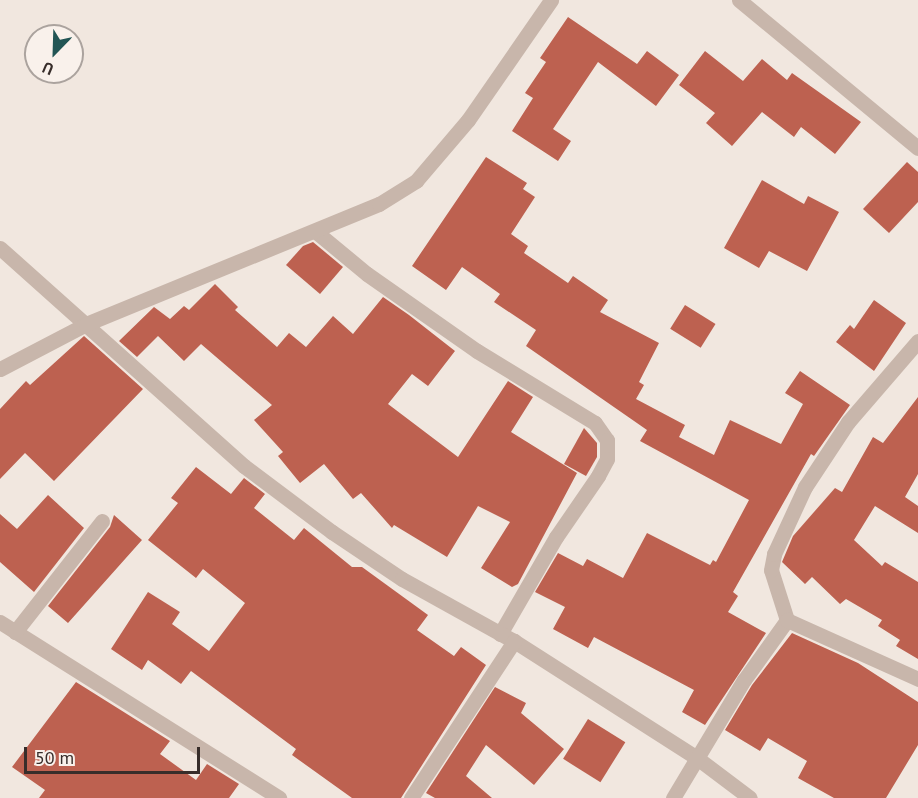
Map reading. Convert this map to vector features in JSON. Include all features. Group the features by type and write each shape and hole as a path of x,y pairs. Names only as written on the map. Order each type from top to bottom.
{"street":[{"path":"0,369 86,324 379,204 416,181 468,120 551,0"},
{"path":"739,0 918,148"},
{"path":"315,231 367,274 477,351 595,423 606,440 607,459 603,468 556,537 507,637 411,798"},
{"path":"0,248 244,466 306,513 402,579 507,637 697,758 750,798"},
{"path":"918,341 848,422 800,496 774,554 771,570 787,620 918,679"},
{"path":"15,632 102,521"},
{"path":"673,798 744,680 787,620"},
{"path":"0,622 279,798"}],"building":[{"path":"568,17 637,64 647,51 679,75 656,106 598,62 553,129 571,141 558,161 512,131 533,98 525,93 546,62 540,58"},
{"path":"705,51 743,81 762,59 787,80 792,73 861,122 835,154 801,127 794,137 762,112 732,146 706,123 715,113 679,85"},
{"path":"486,157 527,183 523,189 535,197 511,234 528,246 524,253 568,283 573,276 608,300 600,312 659,343 639,382 644,385 636,399 685,425 679,437 714,455 730,420 781,444 803,404 785,393 800,371 850,405 814,456 811,454 733,592 738,596 728,612 766,633 705,725 682,712 694,690 594,637 588,648 553,629 565,607 535,592 558,553 583,566 587,559 623,578 647,533 710,565 713,560 716,562 749,500 640,441 647,430 526,346 536,330 494,302 500,294 462,267 446,290 412,266"},
{"path":"907,162 918,172 918,202 889,233 863,209"},
{"path":"762,180 804,204 808,196 839,212 807,271 769,251 759,268 724,248"},
{"path":"313,242 343,267 320,294 286,265 303,246"},
{"path":"215,284 238,307 235,310 277,347 289,333 306,347 333,316 353,334 383,297 409,315 455,351 428,386 412,374 388,404 458,457 508,381 533,397 511,432 577,473 518,584 512,587 481,568 510,522 478,506 447,557 394,525 392,528 361,493 353,499 324,464 300,483 278,456 283,452 254,420 272,405 201,344 184,361 158,336 137,357 119,341 154,307 170,319 184,306 189,310"},
{"path":"874,300 906,323 874,371 836,342 850,325 854,329"},
{"path":"685,305 716,324 701,348 670,329"},
{"path":"84,336 143,389 54,481 25,453 0,479 0,409 26,381 30,385"},
{"path":"918,397 918,474 905,497 918,506 918,533 875,506 854,540 882,566 885,562 918,582 918,659 896,646 900,640 878,626 882,620 846,599 840,604 812,577 805,584 782,562 793,536 835,488 842,492 873,437 883,443"},
{"path":"584,428 597,443 597,457 586,476 564,464"},
{"path":"196,467 231,494 244,478 265,494 254,508 294,540 304,528 352,567 362,567 428,615 417,630 454,656 461,647 486,665 401,798 352,798 292,755 296,749 191,671 181,684 148,660 142,670 111,649 148,592 180,612 172,624 209,651 245,603 203,569 196,578 148,540 178,503 171,498"},
{"path":"48,495 84,528 34,592 0,562 0,514 17,529"},
{"path":"114,515 142,540 68,623 48,606 110,527"},
{"path":"792,633 858,663 918,702 918,745 886,798 834,798 798,778 807,761 768,738 760,751 725,730 752,685"},
{"path":"76,682 170,741 160,754 196,780 207,764 239,784 229,798 39,798 45,790 12,767"},
{"path":"495,687 526,703 521,713 564,749 534,785 486,745 466,776 492,798 435,798 426,793"},
{"path":"588,719 625,742 600,782 563,759"}]}
